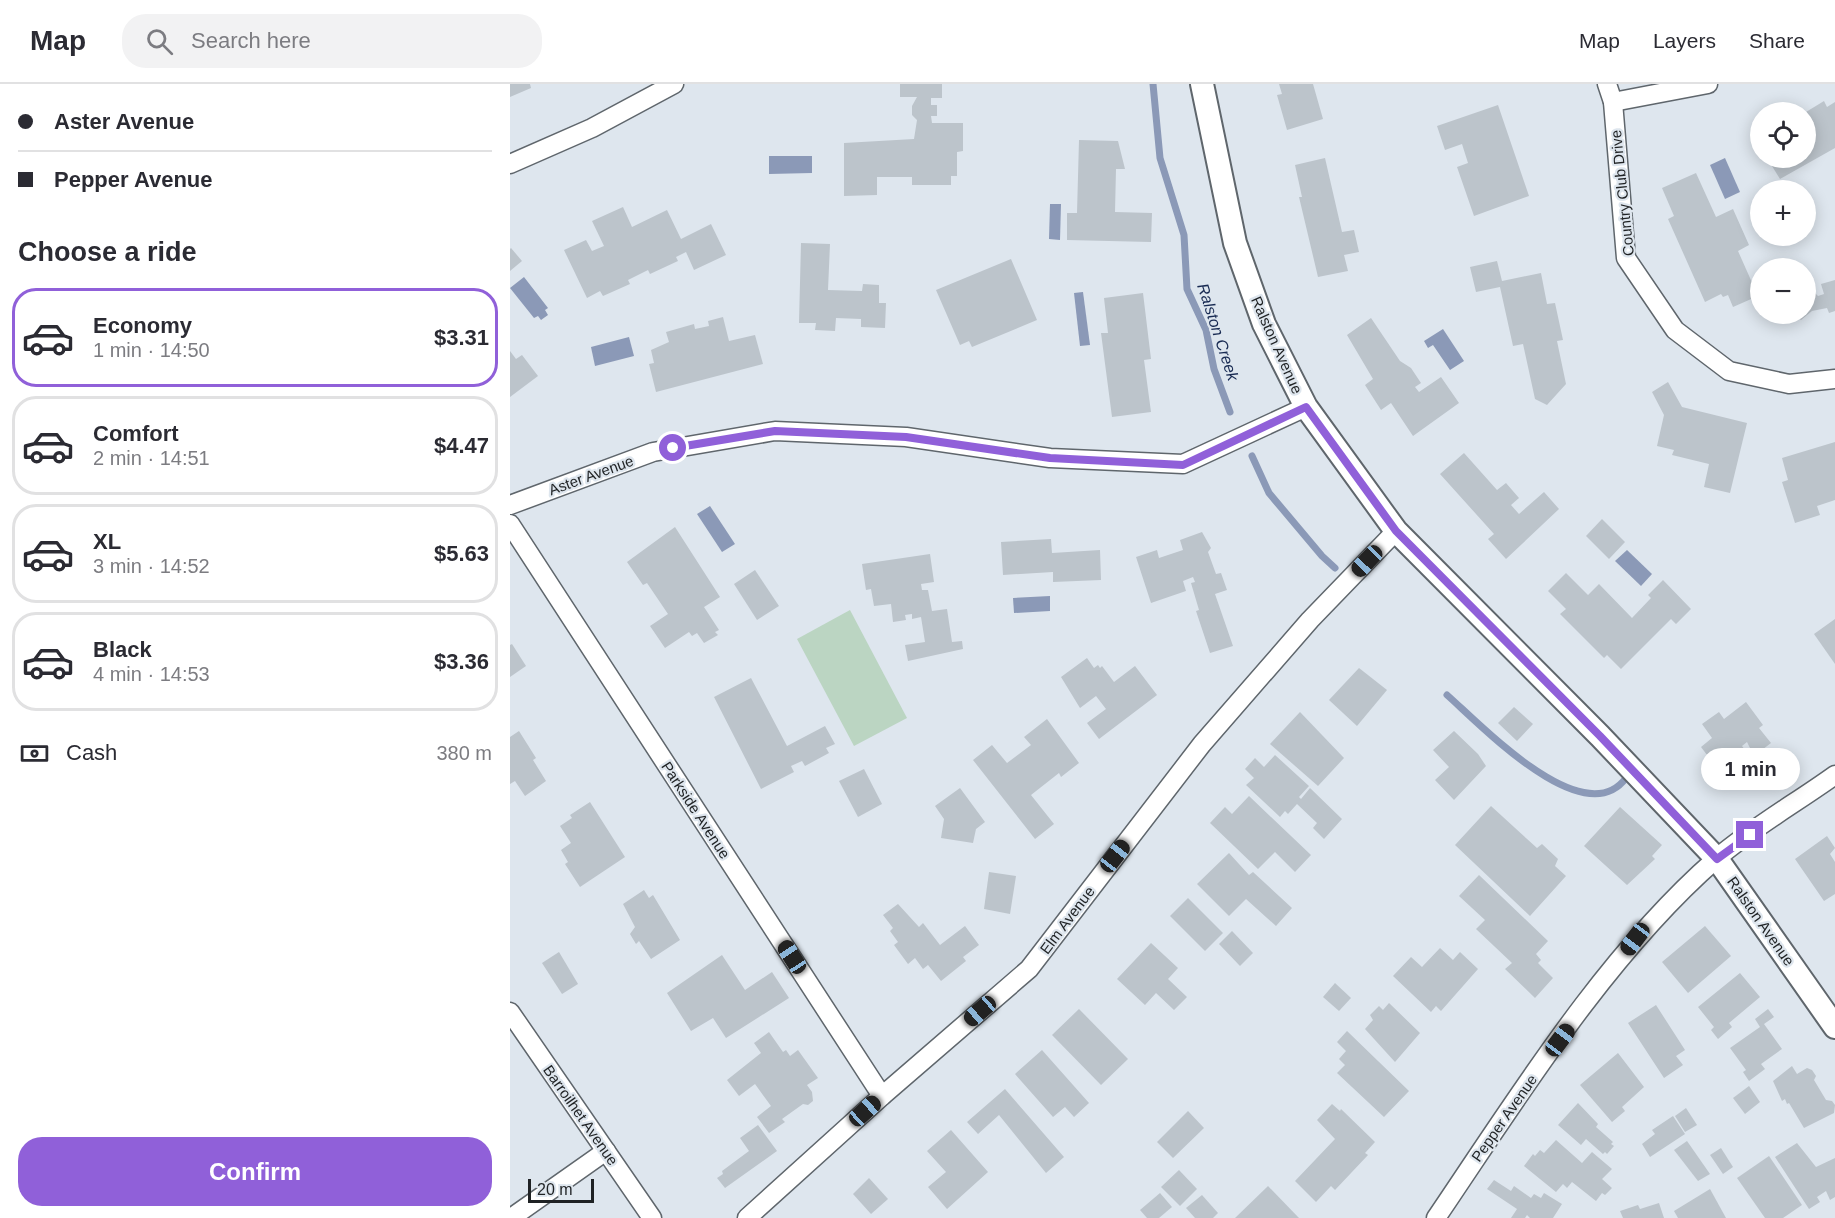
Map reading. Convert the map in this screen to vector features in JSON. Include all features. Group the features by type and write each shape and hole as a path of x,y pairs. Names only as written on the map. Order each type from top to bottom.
{"street":[{"path":"510,164 592,128 674,84"},
{"name":"Ralston Avenue","path":"1202,84 1235,243 1264,324 1306,407 1396,531 1600,736 1717,859 1835,1027"},
{"name":"Country Club Drive","path":"1607,84 1612,102 1626,258 1675,330 1729,371 1789,384 1835,380"},
{"path":"1612,102 1708,84"},
{"name":"Aster Avenue","path":"510,505 653,452 775,431 906,437 1050,458 1183,465 1306,407"},
{"name":"Parkside Avenue","path":"510,524 882,1096"},
{"name":"Elm Avenue","path":"747,1218 882,1096 1029,969 1202,744 1311,620 1396,531"},
{"name":"Pepper Avenue","path":"1436,1218 1534,1074 1635,939 1717,859 1835,775"},
{"name":"Barroilhet Avenue","path":"510,1012 652,1218"},
{"path":"511,1218 606,1151"}],"green space":[{"path":"850,610 907,718 854,746 797,639"}],"water":[{"path":"769,156 812,156 812,173 769,174"},
{"path":"1725,158 1740,192 1725,199 1710,165"},
{"path":"1050,204 1061,204 1060,240 1049,239"},
{"path":"524,277 548,308 545,310 548,315 541,320 538,316 534,318 510,288"},
{"path":"1083,292 1090,345 1080,346 1074,293"},
{"path":"1443,329 1464,361 1450,370 1433,345 1428,348 1424,341"},
{"path":"629,337 634,356 595,366 591,347"},
{"path":"710,506 735,544 722,552 697,514"},
{"path":"1627,550 1652,574 1641,586 1615,561"},
{"path":"1050,596 1050,611 1014,613 1013,598"}],"building":[{"path":"510,84 530,84 531,88 510,97"},
{"path":"900,84 942,84 942,98 931,98 931,105 937,105 937,116 931,116 932,123 963,123 963,151 957,152 957,176 951,176 951,185 912,185 912,177 877,177 877,195 844,196 844,143 914,139 917,120 912,115 912,106 917,97 900,97"},
{"path":"1279,84 1313,84 1323,119 1287,130 1277,95 1282,94"},
{"path":"1824,101 1827,107 1835,102 1835,148 1816,159 1816,106"},
{"path":"1498,105 1529,196 1474,216 1457,167 1468,163 1462,144 1445,150 1437,126"},
{"path":"1079,140 1118,141 1125,169 1116,169 1115,212 1152,213 1151,242 1067,240 1067,213 1077,213"},
{"path":"1325,158 1342,232 1354,230 1359,252 1344,255 1348,271 1318,277 1299,197 1302,197 1295,165"},
{"path":"1773,168 1800,168 1780,179"},
{"path":"1696,173 1716,217 1733,209 1749,245 1738,251 1750,278 1750,300 1733,307 1728,295 1723,297 1721,294 1705,302 1668,219 1674,216 1662,188"},
{"path":"623,207 632,227 667,210 681,239 711,224 726,255 694,270 686,252 676,257 678,261 650,274 648,270 628,280 630,284 603,296 600,291 587,298 564,250 586,240 592,251 604,246 592,221"},
{"path":"801,243 830,244 828,290 862,291 863,284 879,285 879,303 886,303 885,328 861,327 861,319 836,318 835,331 815,330 816,323 799,323"},
{"path":"510,249 522,261 510,271"},
{"path":"1011,259 1037,320 972,347 969,341 960,345 936,290"},
{"path":"1497,261 1502,281 1541,273 1547,304 1555,303 1563,340 1557,341 1566,384 1547,405 1535,399 1523,344 1513,346 1500,287 1476,292 1470,267"},
{"path":"1835,280 1835,311 1829,313 1827,308 1816,310 1816,294 1818,296 1824,294 1821,284"},
{"path":"1143,293 1151,359 1144,360 1151,412 1112,417 1101,333 1108,333 1104,298"},
{"path":"723,317 729,341 755,335 763,364 656,392 649,364 654,363 651,350 669,342 666,332 694,324 695,329 709,326 708,321"},
{"path":"1371,318 1400,361 1411,368 1421,383 1415,387 1419,392 1441,377 1459,403 1413,436 1391,403 1381,410 1365,385 1373,379 1347,335"},
{"path":"510,351 516,359 522,355 538,376 510,397"},
{"path":"1668,382 1682,407 1747,423 1730,493 1704,487 1709,464 1672,455 1674,450 1657,446 1664,415 1652,392"},
{"path":"1835,442 1835,500 1817,506 1820,515 1795,523 1782,482 1788,480 1782,458"},
{"path":"1464,453 1497,490 1506,483 1519,498 1511,505 1519,514 1544,492 1559,509 1506,559 1488,539 1494,534 1440,474"},
{"path":"1602,519 1625,542 1609,559 1586,536"},
{"path":"675,527 720,597 704,607 719,630 715,632 718,635 704,643 697,633 692,636 689,632 665,648 650,626 668,614 647,583 643,585 627,562"},
{"path":"1202,532 1211,548 1208,552 1216,574 1221,573 1227,590 1215,594 1233,646 1210,653 1196,611 1199,610 1191,583 1195,582 1193,577 1183,581 1186,591 1151,603 1136,557 1157,550 1159,558 1183,550 1180,540"},
{"path":"1051,539 1052,553 1100,550 1101,580 1053,582 1053,572 1003,575 1001,542"},
{"path":"930,554 934,582 921,584 922,590 928,590 932,611 947,609 952,642 962,641 963,649 908,661 905,645 925,642 921,617 912,619 912,614 905,615 906,620 893,622 891,604 874,606 871,589 866,590 862,564"},
{"path":"755,570 779,606 757,620 734,584"},
{"path":"1566,573 1588,595 1599,584 1632,618 1651,598 1648,595 1663,580 1691,609 1676,624 1671,619 1621,669 1607,655 1604,658 1560,614 1566,609 1548,591"},
{"path":"1835,619 1835,664 1814,634"},
{"path":"512,644 526,666 510,677 510,645"},
{"path":"1087,658 1094,668 1098,665 1100,668 1102,666 1114,682 1135,666 1157,695 1099,739 1087,723 1106,709 1096,696 1080,708 1061,677"},
{"path":"1359,668 1387,690 1357,726 1329,700"},
{"path":"751,678 787,746 825,726 835,744 826,748 829,753 805,766 802,761 791,766 794,772 761,789 714,697"},
{"path":"1746,702 1763,725 1759,728 1771,743 1754,756 1747,742 1742,746 1745,750 1739,755 1743,760 1741,763 1723,776 1701,747 1712,738 1702,724 1719,712 1724,719"},
{"path":"1514,707 1533,724 1517,741 1498,723"},
{"path":"1300,712 1344,758 1318,786 1270,744"},
{"path":"1047,719 1079,763 1061,777 1059,773 1031,795 1054,824 1035,839 973,760 992,745 1007,763 1031,745 1024,737"},
{"path":"519,731 536,758 533,760 546,781 525,796 515,781 510,784 510,737"},
{"path":"1454,731 1478,754 1486,766 1454,800 1435,780 1449,767 1433,750"},
{"path":"1275,755 1309,786 1299,797 1301,799 1310,788 1342,819 1324,839 1313,828 1317,823 1297,804 1288,814 1285,811 1280,817 1246,785 1254,778 1245,769 1255,758 1264,767"},
{"path":"864,769 882,804 858,817 839,781"},
{"path":"960,788 985,822 976,829 973,843 941,838 944,819 935,806"},
{"path":"1249,796 1311,855 1295,872 1275,852 1258,869 1210,823 1225,807 1232,814"},
{"path":"590,802 625,857 580,887 565,864 568,862 561,850 571,843 560,826 572,818 570,815"},
{"path":"1491,806 1537,848 1542,844 1558,859 1555,866 1566,876 1530,916 1455,845"},
{"path":"1620,807 1662,845 1652,856 1655,859 1627,885 1584,846"},
{"path":"1827,836 1835,848 1830,854 1835,862 1835,894 1824,901 1795,859"},
{"path":"1229,853 1249,875 1253,872 1292,908 1276,926 1246,899 1229,916 1197,884"},
{"path":"989,872 1016,876 1010,914 984,909"},
{"path":"1479,875 1548,941 1536,954 1541,960 1538,963 1553,978 1535,998 1505,969 1512,963 1476,929 1485,920 1459,896"},
{"path":"644,890 649,898 653,895 680,940 651,959 639,941 636,944 630,934 635,927 623,904"},
{"path":"1188,898 1223,933 1205,951 1170,916"},
{"path":"898,904 919,927 923,923 940,945 965,926 979,945 963,957 966,961 941,981 928,965 923,969 915,958 908,964 894,945 898,942 890,931 893,928 883,915"},
{"path":"1705,926 1731,956 1688,993 1662,962"},
{"path":"1232,931 1253,953 1240,966 1219,944"},
{"path":"1151,943 1178,968 1168,979 1187,997 1174,1010 1156,993 1145,1005 1117,979"},
{"path":"1440,948 1453,960 1460,952 1478,969 1441,1011 1436,1006 1431,1012 1393,976 1411,957 1422,967"},
{"path":"559,952 578,984 562,994 542,963"},
{"path":"722,955 745,990 772,972 789,998 726,1038 713,1018 691,1031 667,993"},
{"path":"1740,973 1760,997 1729,1023 1732,1027 1718,1039 1711,1030 1714,1027 1698,1007"},
{"path":"1335,983 1351,998 1339,1011 1323,997"},
{"path":"1389,1003 1420,1033 1395,1062 1365,1029 1373,1020 1370,1015 1379,1006 1383,1010"},
{"path":"1656,1005 1685,1050 1676,1056 1683,1065 1664,1078 1628,1023"},
{"path":"1079,1009 1128,1059 1101,1085 1052,1035"},
{"path":"1768,1009 1774,1017 1764,1024 1782,1049 1761,1064 1765,1069 1749,1081 1743,1072 1746,1070 1730,1048 1760,1027 1755,1019"},
{"path":"1347,1031 1409,1091 1384,1117 1337,1073 1345,1065 1339,1059 1346,1051 1337,1042"},
{"path":"769,1032 783,1052 786,1050 790,1056 798,1050 818,1078 807,1085 812,1092 813,1101 808,1105 803,1104 782,1119 785,1122 769,1133 757,1117 771,1106 755,1084 739,1096 727,1080 761,1053 754,1043"},
{"path":"1042,1050 1089,1103 1074,1117 1065,1107 1053,1117 1015,1074"},
{"path":"1618,1053 1644,1087 1622,1107 1625,1111 1612,1122 1580,1085"},
{"path":"1792,1066 1797,1074 1807,1068 1812,1070 1816,1076 1814,1080 1826,1100 1832,1101 1835,1105 1834,1113 1804,1128 1789,1103 1787,1104 1785,1099 1782,1101 1773,1081"},
{"path":"1749,1086 1760,1102 1745,1114 1733,1098"},
{"path":"1005,1089 1064,1157 1046,1173 999,1115 978,1134 967,1122"},
{"path":"1578,1103 1598,1124 1596,1127 1613,1142 1611,1144 1614,1146 1607,1154 1605,1152 1603,1154 1586,1139 1581,1145 1558,1125"},
{"path":"1332,1104 1340,1111 1341,1109 1375,1142 1365,1153 1368,1155 1335,1190 1331,1186 1316,1202 1295,1181 1335,1139 1317,1120"},
{"path":"1686,1108 1697,1125 1685,1132 1675,1116"},
{"path":"1188,1111 1204,1128 1173,1158 1157,1142"},
{"path":"1673,1116 1685,1134 1650,1157 1642,1144 1655,1134 1652,1130"},
{"path":"758,1125 777,1151 725,1188 717,1178 723,1174 722,1171 749,1151 740,1138"},
{"path":"951,1130 988,1172 947,1209 928,1187 946,1172 927,1151"},
{"path":"1556,1140 1582,1163 1592,1152 1612,1169 1602,1179 1612,1188 1605,1195 1602,1193 1596,1201 1572,1182 1567,1188 1563,1184 1556,1192 1524,1166 1533,1154 1535,1156 1540,1150 1544,1153"},
{"path":"1687,1141 1710,1174 1698,1181 1674,1150"},
{"path":"1797,1143 1816,1167 1835,1158 1835,1197 1830,1200 1826,1191 1817,1197 1820,1202 1809,1209 1775,1157"},
{"path":"1721,1148 1733,1167 1723,1174 1710,1155"},
{"path":"1769,1156 1802,1205 1783,1218 1765,1218 1737,1178"},
{"path":"1179,1170 1197,1189 1180,1206 1161,1187"},
{"path":"869,1178 888,1199 871,1214 853,1194"},
{"path":"1494,1180 1511,1191 1514,1186 1531,1198 1534,1194 1541,1198 1544,1193 1562,1204 1553,1218 1530,1218 1527,1215 1525,1218 1511,1218 1517,1209 1487,1189"},
{"path":"1268,1186 1299,1218 1235,1218"},
{"path":"1710,1189 1726,1218 1678,1218 1674,1211"},
{"path":"1160,1193 1172,1207 1159,1218 1147,1218 1140,1210"},
{"path":"1202,1195 1218,1213 1213,1218 1195,1218 1186,1208"},
{"path":"1659,1203 1664,1218 1623,1218 1620,1211 1638,1205 1640,1209"}],"waterway":[{"name":"Ralston Creek","path":"1153,84 1160,158 1184,235 1187,289 1206,330 1214,369 1230,412"},
{"name":"Ralston Creek","path":"1252,456 1269,493 1322,556 1335,568"},
{"name":"Ralston Creek","path":"1447,695 1533,769 1560,784 1585,793 1608,792 1626,778"}],"route":[{"path":"673,448 775,431 906,437 1050,458 1183,465 1306,407 1396,531 1600,736 1717,859 1750,835"}]}
